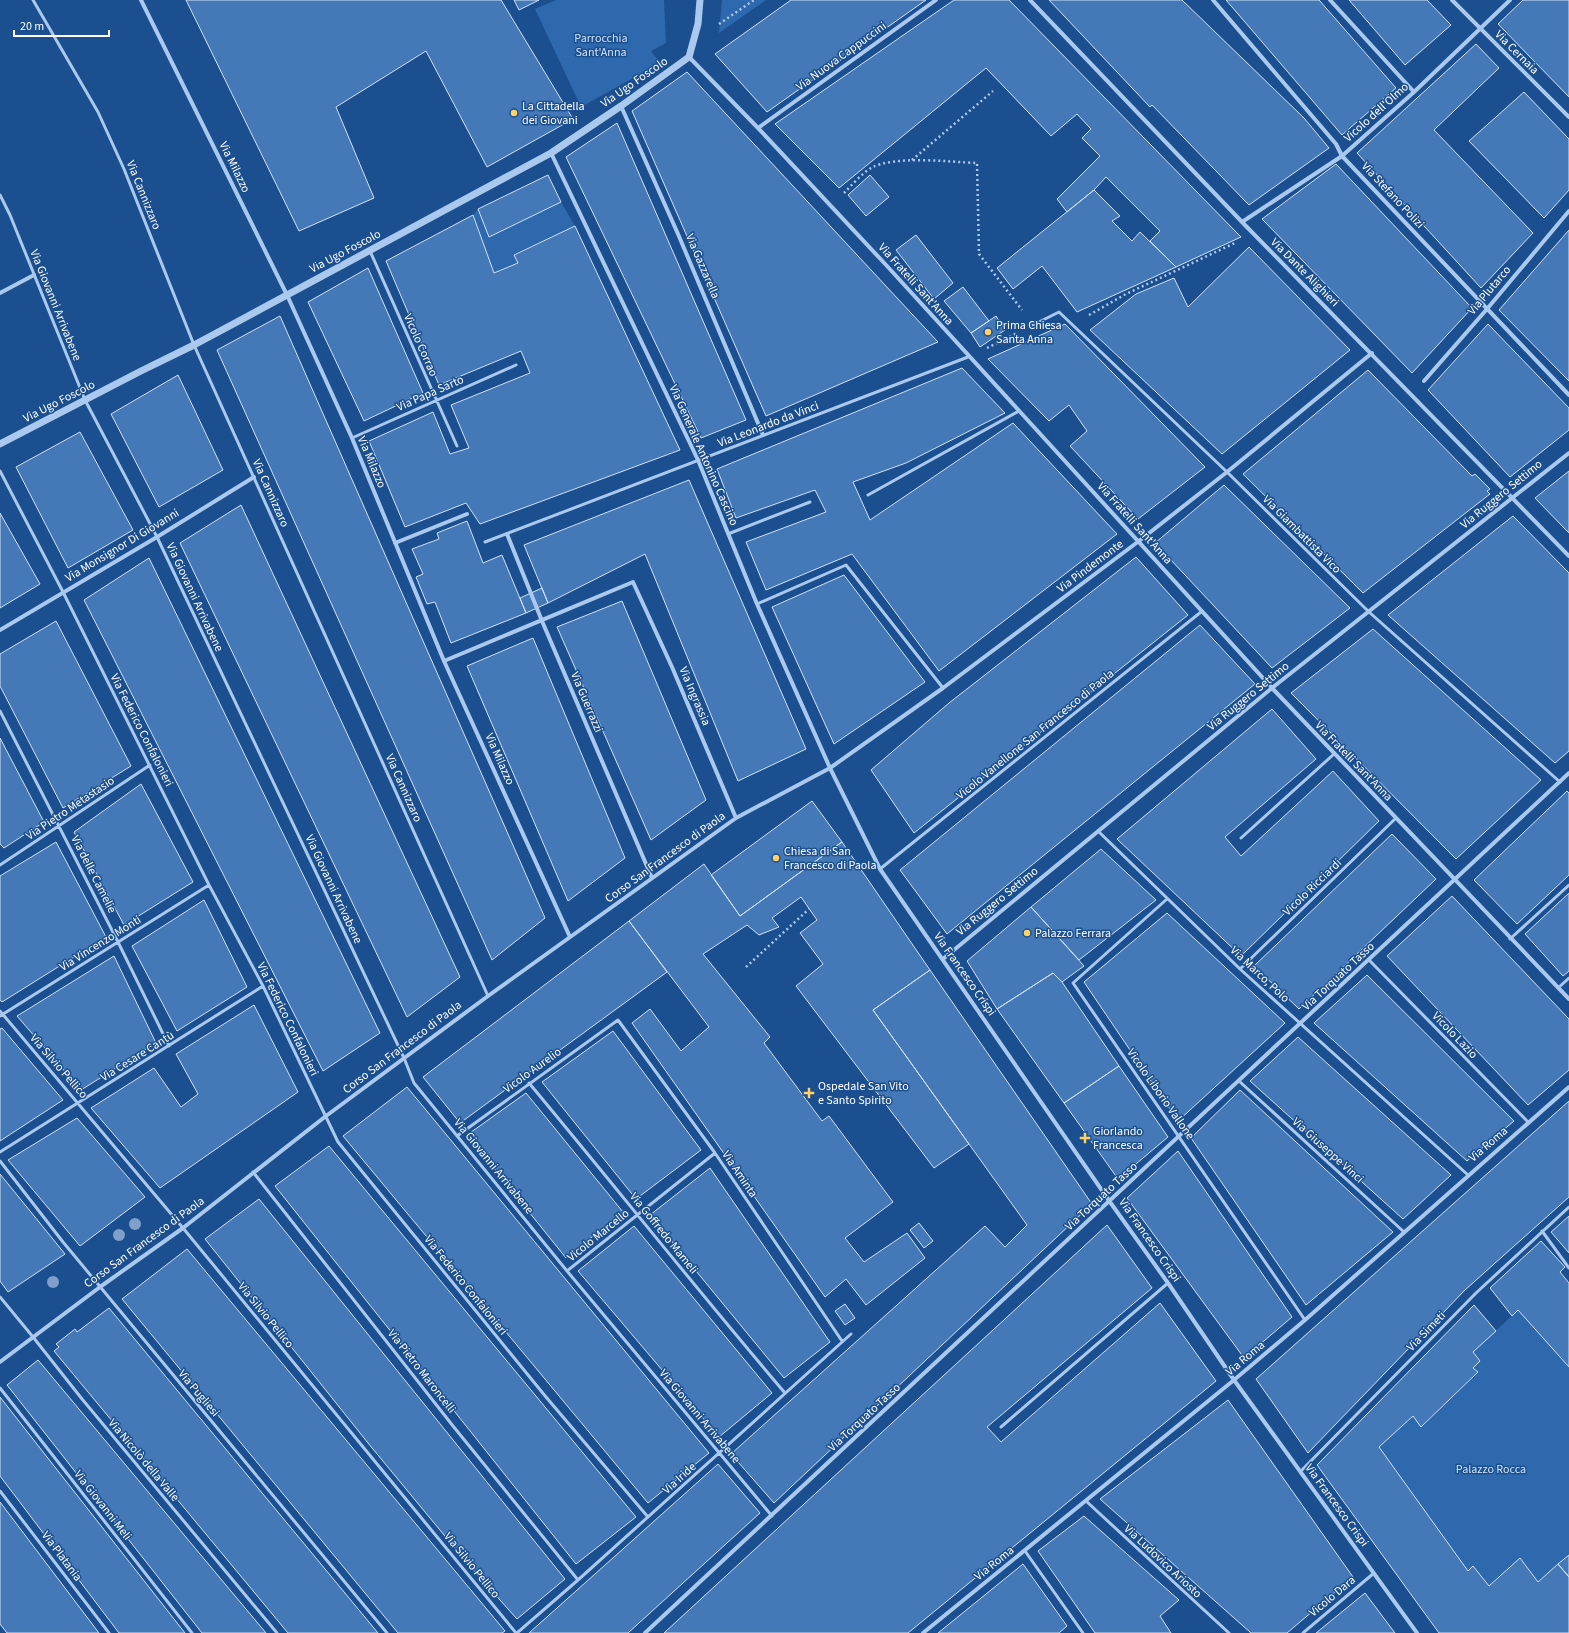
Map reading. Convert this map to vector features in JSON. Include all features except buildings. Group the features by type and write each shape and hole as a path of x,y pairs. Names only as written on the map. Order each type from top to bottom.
{"street":[{"name":"Via Milazzo","path":"141,0 286,295 352,438 444,661 570,937"},
{"path":"689,56 698,24 700,0"},
{"name":"Via Nuova Cappuccini","path":"758,128 936,0"},
{"name":"Via Dante Alighieri","path":"1030,0 1242,222 1372,353 1569,556"},
{"name":"Via Stefano Polizi","path":"1213,0 1336,144 1342,156 1569,395"},
{"path":"1330,0 1414,92"},
{"name":"Via Cernaia","path":"1452,0 1569,117"},
{"name":"Vicolo dell'Olmo","path":"1242,222 1342,156 1414,92 1510,0"},
{"name":"Via Ugo Foscolo","path":"0,444 194,345 551,152 621,106 689,56"},
{"name":"Via Fratelli Sant'Anna","path":"689,56 887,266 968,357 1139,541 1201,612 1334,754 1569,999"},
{"name":"Via Gazzarella","path":"621,106 678,234 764,435"},
{"name":"Via Generale Antonino Cascino","path":"551,152 698,460 757,604 830,768"},
{"name":"Via Plutarco","path":"1424,381 1487,309 1569,211"},
{"path":"0,293 34,275"},
{"name":"Via Pindemonte","path":"830,768 943,688 1139,541 1227,472 1372,353"},
{"name":"Via Ruggero Settimo","path":"943,959 1272,688 1569,453"},
{"name":"Via Monsignor Di Giovanni","path":"0,630 157,537 254,477"},
{"path":"395,543 467,514"},
{"name":"Via Guerrazzi","path":"506,534 652,878"},
{"name":"Via Ingrassia","path":"542,621 633,582 672,667 736,818"},
{"path":"444,661 542,621"},
{"name":"Corso San Francesco di Paola","path":"0,1362 182,1228 326,1116 404,1058 652,878 736,818 830,768"},
{"name":"Via Francesco Crispi","path":"830,768 880,869 1234,1380 1417,1633"},
{"name":"Via Torquato Tasso","path":"645,1633 1180,1137 1569,773"},
{"name":"Via Roma","path":"923,1633 1234,1380 1305,1320 1569,1087"}],"lane":[{"name":"Via Cannizzaro","path":"33,0 98,112 124,169 194,345 488,996"},
{"name":"Via Giovanni Arrivabene","path":"0,195 10,215 85,400 157,537 404,1058 414,1083 567,1271 772,1516"},
{"name":"Vicolo Corrao","path":"370,251 457,446"},
{"name":"Via Giambattista Vico","path":"1033,325 1059,312 1227,472 1369,612 1560,782"},
{"name":"Via Leonardo da Vinci","path":"485,542 968,357"},
{"name":"Via Papa Sarto","path":"352,438 516,365"},
{"path":"868,495 1019,411"},
{"name":"Via Federico Confalonieri","path":"0,471 63,592 209,884 263,986 338,1142 546,1397 648,1517"},
{"path":"728,534 810,502"},
{"path":"757,604 846,564 943,688"},
{"name":"Vicolo Vanellone San Francesco di Paola","path":"880,869 1201,612"},
{"name":"Via delle Camelie","path":"0,711 60,827 169,1046"},
{"path":"1241,838 1334,754"},
{"name":"Via Pietro Metastasio","path":"0,865 60,827 150,765"},
{"name":"Vicolo Ricciardi","path":"1240,969 1396,818"},
{"name":"Via Marco, Polo","path":"1098,831 1240,969 1468,1175"},
{"name":"Via Vincenzo Monti","path":"1,1014 209,884"},
{"path":"1510,939 1569,885"},
{"name":"Vicolo Liborio Vallone","path":"1167,899 1073,983 1305,1320"},
{"name":"Vicolo Lazio","path":"1369,960 1528,1122"},
{"path":"1558,988 1569,978"},
{"name":"Via Cesare Cantù","path":"0,1152 263,986"},
{"name":"Via Silvio Pellico","path":"1,1014 79,1103 517,1633"},
{"name":"Vicolo Aurelio","path":"457,1136 618,1020"},
{"name":"Via Aminta","path":"618,1020 715,1153 842,1341"},
{"name":"Via Giuseppe Vinci","path":"1239,1081 1404,1232"},
{"name":"Via Goffredo Mameli","path":"529,1083 638,1214 707,1301 785,1393"},
{"name":"Vicolo Marcello","path":"567,1271 715,1153"},
{"name":"Via Pugliesi","path":"0,1161 63,1242 387,1633"},
{"name":"Via Pietro Maroncelli","path":"253,1172 458,1432 578,1580"},
{"name":"Via Simeti","path":"1301,1472 1476,1293 1569,1207"},
{"path":"1542,1231 1569,1268"},
{"path":"1001,1427 1168,1283"},
{"name":"Via Nicolò della Valle","path":"0,1297 82,1400 277,1633"},
{"name":"Via Iride","path":"517,1633 719,1454 851,1334"},
{"name":"Via Giovanni Meli","path":"0,1388 192,1633"},
{"name":"Via Platania","path":"0,1491 109,1633"},
{"name":"Via Ludovico Ariosto","path":"1086,1501 1228,1633"},
{"path":"1025,1551 1081,1632"},
{"name":"Vicolo Dara","path":"1302,1633 1374,1573"}],"path":[{"path":"912,160 993,91"},
{"path":"844,192 870,169 881,164 912,160 978,163 979,254 1033,325 968,357"},
{"path":"1073,325 1126,294 1254,234"},
{"path":"746,967 809,909"}],"green space":[{"name":"Parrocchia Sant'Anna","path":"556,0 664,0 666,43 651,51 660,63 581,107 535,9"},
{"path":"722,0 766,0 719,33"},
{"path":"561,202 575,226 514,254 518,263 494,273 473,215 478,209 489,237"},
{"name":"Palazzo Rocca","path":"1518,1310 1569,1367 1569,1555 1538,1582 1520,1558 1489,1586 1473,1566 1468,1571 1379,1447 1413,1416 1422,1427 1478,1373 1473,1368 1480,1361 1473,1352"}],"place":[{"name":"La Cittadella dei Giovani","path":"514,113"},
{"name":"Prima Chiesa Santa Anna","path":"988,332"},
{"name":"Chiesa di San Francesco di Paola","path":"776,858"},
{"name":"Palazzo Ferrara","path":"1027,933"},
{"name":"Ospedale San Vito e Santo Spirito","path":"809,1093"},
{"name":"Giorlando Francesca","path":"1085,1138"}]}
